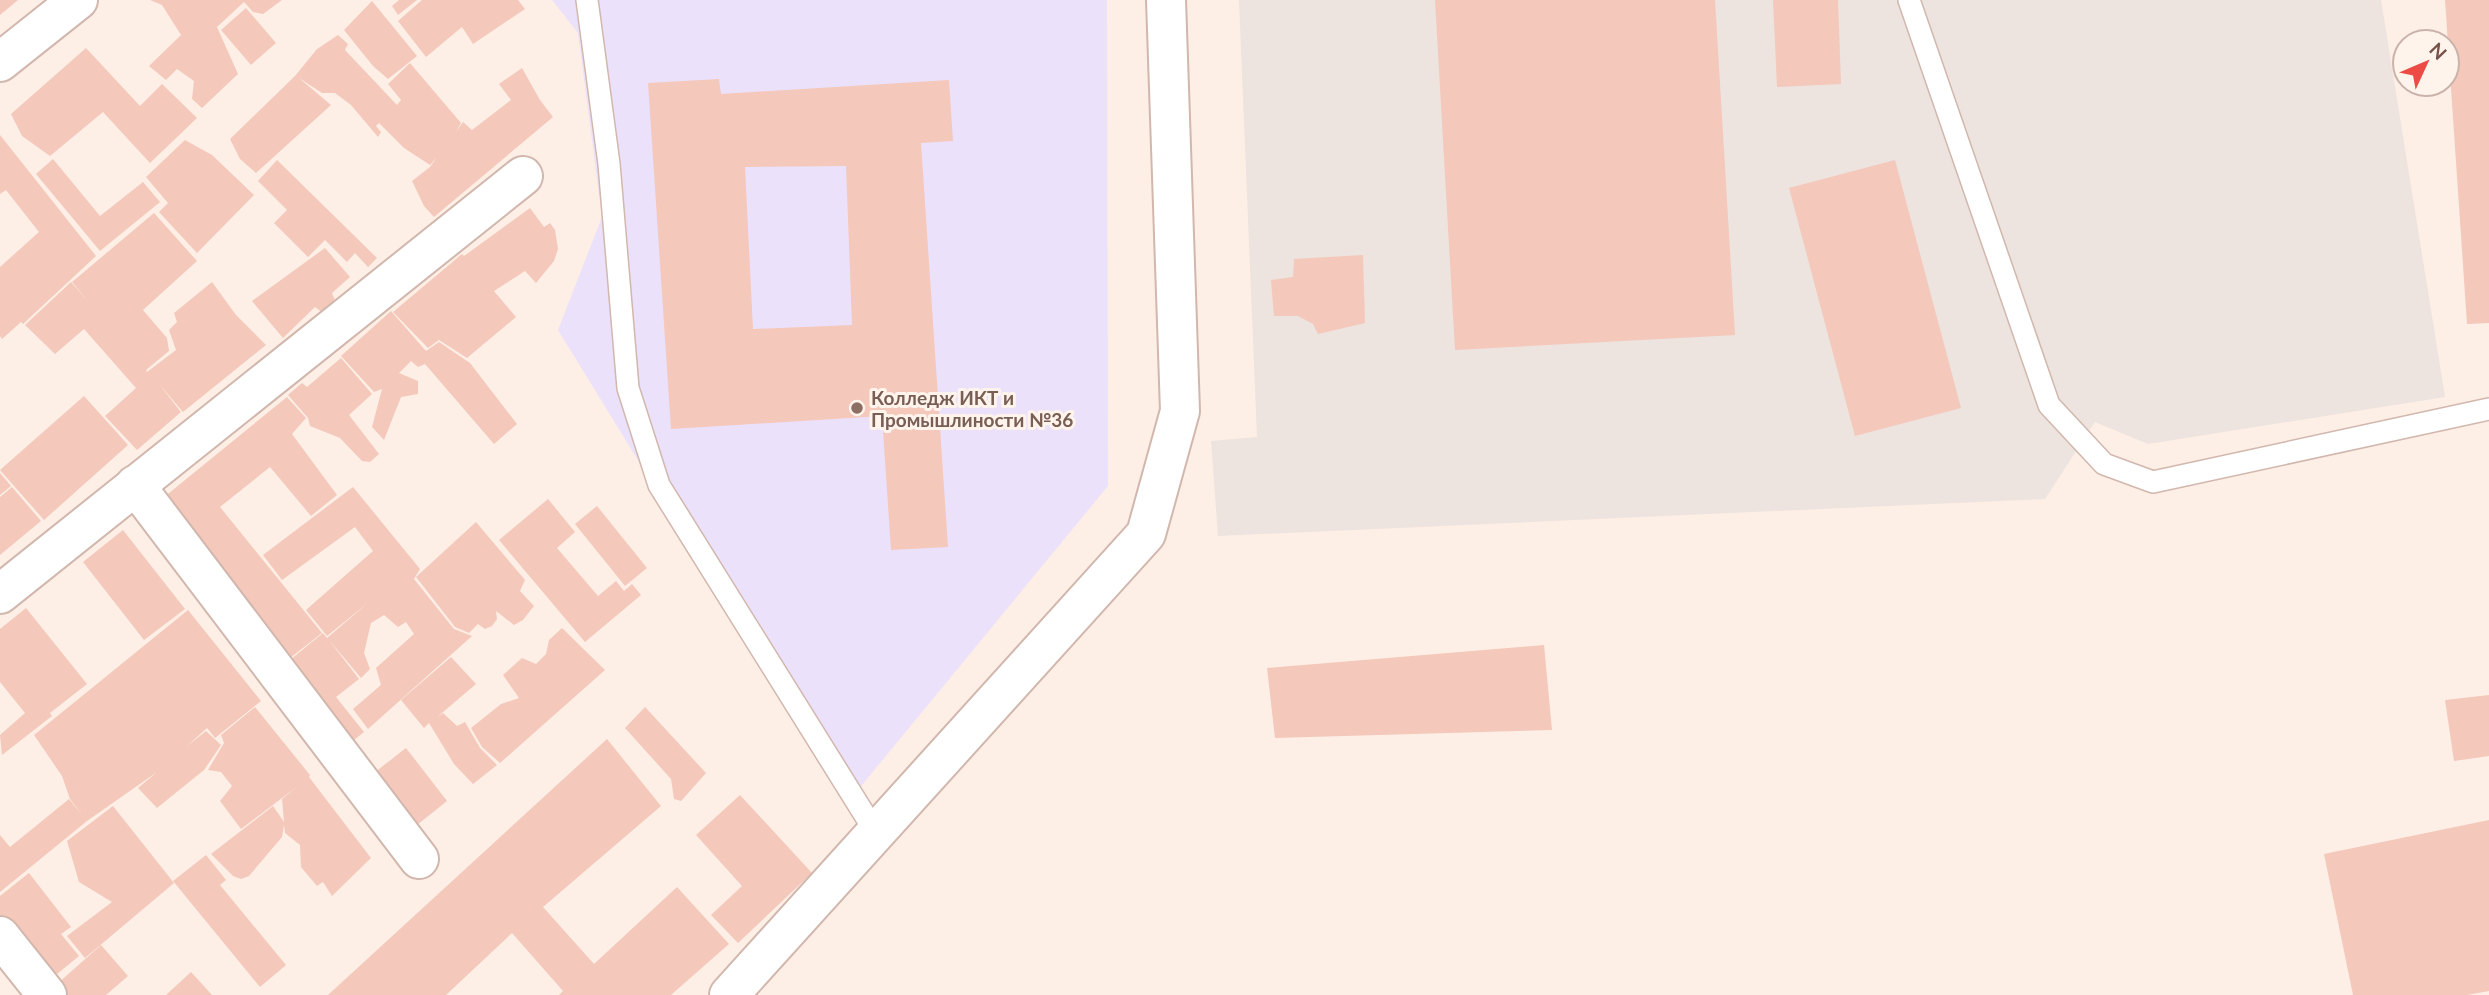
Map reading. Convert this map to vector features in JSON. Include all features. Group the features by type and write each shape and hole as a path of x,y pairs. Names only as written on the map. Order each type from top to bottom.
{"street":[{"path":"0,62 78,0"},
{"path":"729,995 1146,534 1180,411 1166,0"},
{"path":"0,594 523,176"},
{"path":"135,485 419,859"},
{"path":"0,936 47,995"}],"lane":[{"path":"587,0 609,164 628,388 659,485 876,833"},
{"path":"1909,0 2049,405 2104,464 2153,482 2489,409"}],"shaded area":[{"name":"Колледж ИКТ и Промышлиности №36","path":"552,0 1107,0 1108,486 848,802 558,330 602,217 578,33"},
{"path":"1239,0 2381,0 2391,62 2391,98 2397,98 2445,397 2148,444 2095,422 2045,499 1218,536 1211,441 1257,437"}],"building":[{"path":"0,0 18,0 0,15"},
{"path":"150,0 282,0 263,14 253,12 244,2 217,27 238,74 202,108 192,99 194,81 177,69 166,80 149,66 181,35 162,5"},
{"path":"399,0 417,0 398,15 392,6"},
{"path":"422,0 518,0 525,9 473,44 462,27 426,57 398,21"},
{"path":"1435,0 1715,0 1735,335 1455,350"},
{"path":"1773,0 1838,0 1841,84 1777,87"},
{"path":"2445,0 2489,0 2489,323 2467,324 2452,98 2461,98 2461,28 2447,28"},
{"path":"372,1 417,56 388,79 373,66 344,30"},
{"path":"246,8 276,43 251,65 221,30"},
{"path":"338,35 348,44 345,50 397,105 401,100 388,84 410,63 461,123 456,132 463,122 472,130 511,100 499,84 522,68 553,117 434,217 424,206 412,181 430,167 437,157 430,165 404,148 379,123 376,126 381,132 378,137 351,105 335,93 322,93 299,78 331,105 256,173 240,159 230,139 295,76 317,49"},
{"path":"86,48 140,106 162,84 197,118 150,163 103,112 50,156 22,136 11,114"},
{"path":"719,79 721,94 949,80 953,141 921,143 948,547 891,550 882,416 671,429 648,83","holes":["846,166 852,325 753,329 745,167"]},
{"path":"0,135 96,256 23,324 21,322 2,339 0,267 39,232 6,190 0,194"},
{"path":"185,140 212,155 254,195 197,253 159,212 168,203 146,177"},
{"path":"53,159 100,216 143,182 160,202 100,251 36,174"},
{"path":"277,160 377,258 368,267 355,253 347,262 325,240 308,257 274,223 287,210 258,181"},
{"path":"1895,160 1961,408 1855,436 1789,188"},
{"path":"530,208 544,227 550,223 555,230 558,249 554,261 536,283 525,271 494,291 516,317 467,358 439,340 428,348 393,312 462,254 464,256"},
{"path":"154,213 197,261 143,310 167,338 169,351 146,370 147,372 176,350 169,330 177,322 174,313 212,282 236,315 266,345 183,412 159,384 181,412 137,450 105,416 136,388 84,329 55,354 25,325 71,282 88,301 72,282"},
{"path":"325,248 350,277 332,293 336,303 328,317 315,307 283,338 252,301"},
{"path":"1363,255 1365,323 1318,334 1313,324 1298,316 1274,316 1271,280 1293,277 1294,259"},
{"path":"391,311 426,351 439,342 470,363 517,424 494,444 425,364 418,367 411,361 399,373 418,381 418,394 401,397 384,440 372,427 382,389 374,392 341,356"},
{"path":"341,358 372,394 349,415 379,454 370,462 362,461 340,438 310,426 308,418 288,395 302,383 307,387"},
{"path":"84,396 128,445 44,520 0,470"},
{"path":"287,397 306,418 292,434 337,495 311,516 270,467 220,507 322,633 285,662 158,502"},
{"path":"0,473 11,486 0,495"},
{"path":"12,487 41,521 0,555 0,497"},
{"path":"353,487 420,569 414,579 454,629 472,636 368,729 353,709 381,685 376,668 414,634 406,622 398,627 384,615 371,623 364,653 370,669 361,678 329,640 359,679 336,697 364,732 349,744 285,664 323,633 327,638 369,602 327,636 306,610 373,551 355,527 282,580 263,555"},
{"path":"548,499 575,532 557,548 598,596 616,581 624,591 632,584 641,595 585,642 499,540"},
{"path":"597,506 647,568 625,586 575,524"},
{"path":"476,522 525,580 520,591 534,606 523,620 514,625 496,611 497,619 492,626 485,629 478,624 469,633 455,627 416,577"},
{"path":"123,530 185,609 144,640 83,562"},
{"path":"26,608 87,684 50,713 52,716 2,755 0,735 25,713 0,682 0,629"},
{"path":"188,610 261,701 215,738 207,728 186,747 206,731 221,745 204,770 157,808 138,788 157,772 87,821 0,892 0,835 10,847 69,799 83,816 70,799 62,776 34,735"},
{"path":"562,628 605,670 500,763 482,747 471,728 501,704 519,698 503,675 522,658 536,664 546,654 549,640"},
{"path":"1544,645 1552,730 1275,738 1267,668"},
{"path":"451,657 476,684 436,718 443,713 457,726 465,722 480,748 497,765 473,784 454,764 429,723 424,728 401,700"},
{"path":"2489,695 2489,756 2454,761 2445,700"},
{"path":"255,707 310,775 371,858 332,896 323,882 317,886 301,867 300,845 285,833 284,825 282,837 249,876 241,879 233,876 211,854 273,806 284,822 282,799 298,786 241,829 220,801 232,786 221,772 208,770 224,743 221,735"},
{"path":"645,707 706,773 681,801 674,799 671,779 625,728"},
{"path":"607,739 661,806 543,907 594,964 677,887 729,944 671,995 559,995 563,991 512,933 446,995 328,995"},
{"path":"406,748 447,801 412,829 370,776"},
{"path":"740,795 812,873 738,943 711,915 742,886 696,835"},
{"path":"113,806 174,883 85,958 67,936 112,902 79,882 67,841"},
{"path":"2489,820 2489,991 2467,995 2353,995 2324,854"},
{"path":"206,855 226,880 220,885 286,965 260,987 173,881"},
{"path":"29,873 71,927 61,934 79,956 46,983 0,925 0,896"},
{"path":"101,945 128,976 106,995 64,995 56,985"},
{"path":"191,972 212,995 166,995"}],"place":[{"name":"Колледж ИКТ и Промышлиности №36","path":"857,408"}]}
